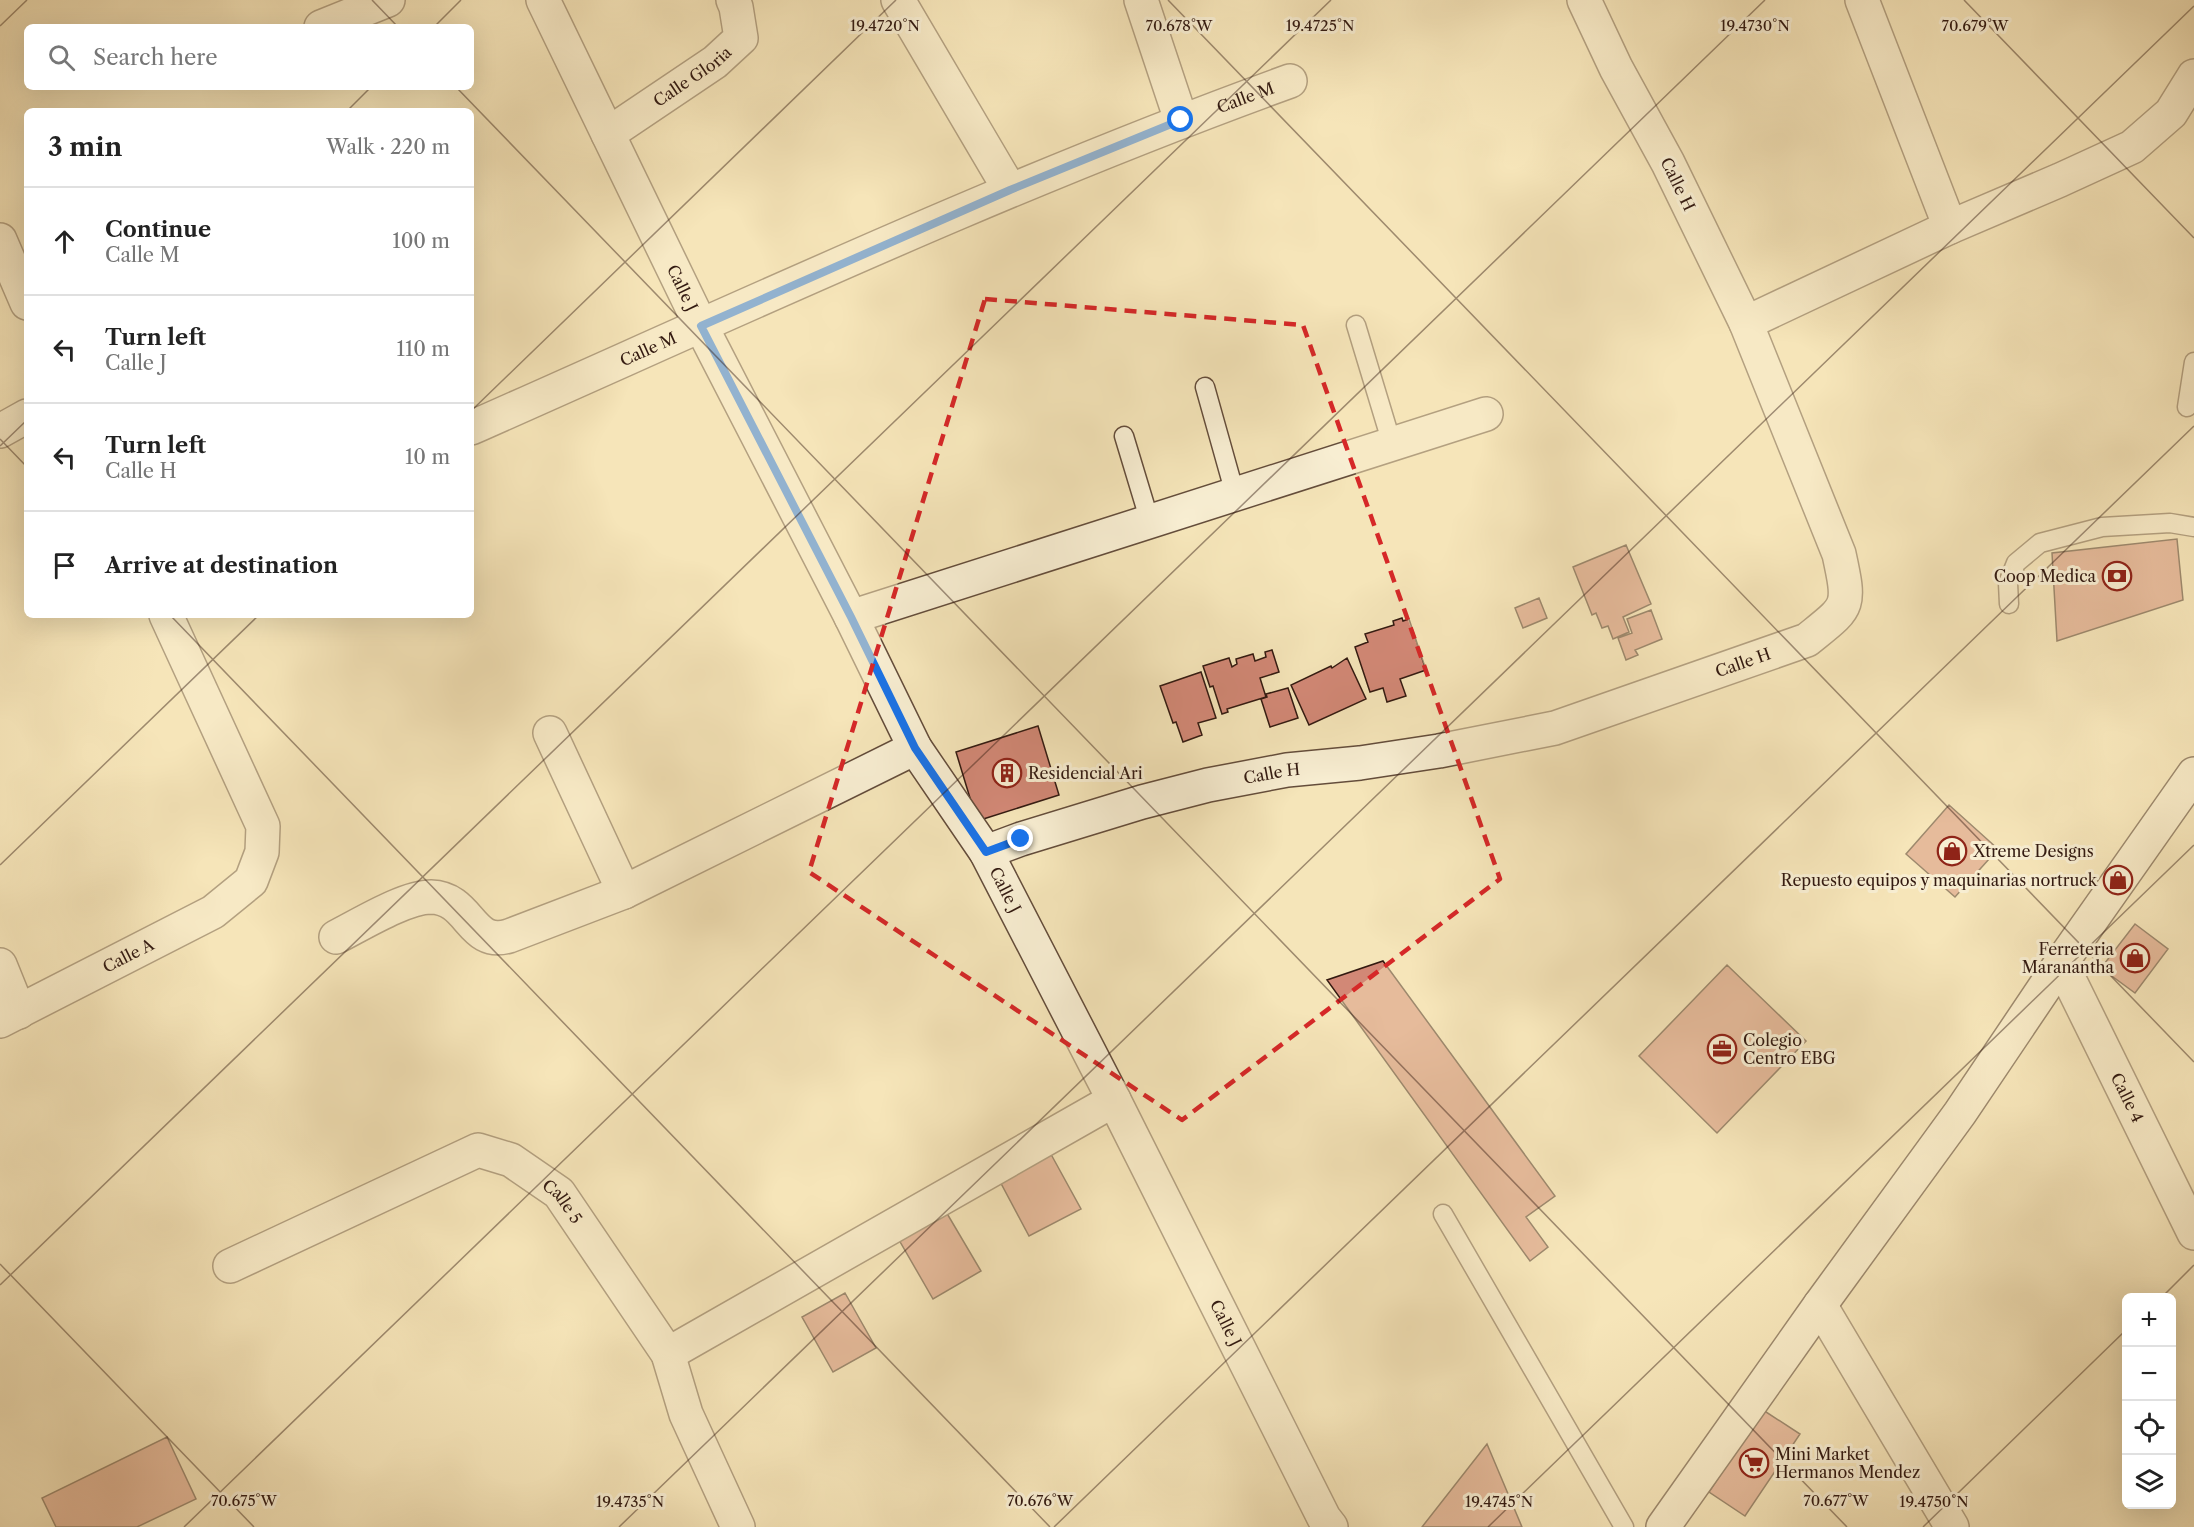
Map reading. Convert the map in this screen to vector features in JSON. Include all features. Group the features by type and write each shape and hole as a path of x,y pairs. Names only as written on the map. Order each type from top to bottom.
{"street":[{"path":"328,24 388,0"},
{"name":"Calle J","path":"543,0 701,326 851,617 915,748 986,852 1114,1100 1324,1518 1331,1527"},
{"name":"Calle Gloria","path":"608,134 715,62 741,38 733,0"},
{"path":"898,0 1010,190"},
{"path":"1141,0 1181,120"},
{"name":"Calle H","path":"986,852 1142,802 1208,786 1287,770 1360,764 1439,751 1555,728 1807,640 1839,614 1846,602 1846,587 1839,554 1746,323 1668,163 1616,68 1584,0"},
{"path":"1862,0 1950,227"},
{"path":"1746,323 1950,227 2132,147 2171,113 2194,76"},
{"name":"Calle M","path":"474,427 1010,190 1181,120 1290,81"},
{"path":"0,240 24,296"},
{"path":"851,617 1486,414"},
{"path":"0,431 24,418"},
{"name":"Calle A","path":"10,1016 213,912 251,881 262,852 263,826 167,618"},
{"path":"550,733 624,892"},
{"path":"336,937 412,900 429,897 452,902 481,932 490,938 500,939 624,892 915,748"},
{"path":"1663,1527 1820,1305 1960,1113 2061,963 2194,774"},
{"name":"Calle 4","path":"2061,963 2193,1229"},
{"path":"0,964 10,1016"},
{"path":"668,1354 1114,1100"},
{"name":"Calle 5","path":"230,1266 478,1150 511,1160 559,1192 668,1354 686,1414 738,1527"},
{"path":"1820,1305 1952,1527"}],"lane":[{"path":"1356,325 1392,444"},
{"path":"2187,407 2194,362"},
{"path":"1205,387 1235,494"},
{"path":"1124,436 1150,522"},
{"path":"2008,604 2008,583 2016,564 2040,543 2102,526 2170,523 2194,527"},
{"path":"1443,1214 1624,1527"}],"highlighted area":[{"path":"985,299 1303,325 1500,879 1182,1120 809,872"}],"building":[{"name":"Coop Medica","path":"2177,539 2183,600 2057,641 2052,553"},
{"path":"1626,545 1651,604 1623,617 1629,632 1613,639 1608,626 1602,628 1596,613 1592,615 1573,567"},
{"path":"1539,598 1547,618 1523,628 1515,608"},
{"path":"1651,610 1662,639 1635,650 1638,655 1626,660 1618,638 1632,633 1627,619"},
{"path":"1402,618 1403,621 1409,619 1426,670 1400,679 1406,696 1387,702 1383,688 1370,692 1355,647 1368,642 1365,634 1394,625 1393,621"},
{"path":"1272,650 1279,672 1260,678 1266,697 1227,709 1228,712 1222,714 1213,686 1210,687 1203,666 1229,658 1232,667 1237,664 1236,659 1253,654 1255,661 1266,657 1265,652"},
{"path":"1347,658 1366,699 1309,725 1291,685 1331,666 1332,668"},
{"path":"1201,672 1216,718 1198,723 1202,735 1183,742 1176,722 1173,723 1160,686"},
{"path":"1288,688 1298,718 1270,727 1261,699 1267,697 1266,694"},
{"name":"Residencial Ari","path":"1038,726 1059,795 977,821 956,752"},
{"name":"Xtreme Designs","path":"1949,805 1998,849 1955,897 1906,854"},
{"name":"Ferreteria Maranantha","path":"2135,924 2168,949 2135,993 2101,968"},
{"path":"1383,961 1555,1196 1526,1217 1548,1247 1530,1261 1327,980"},
{"name":"Colegio Centro EBG","path":"1727,965 1806,1041 1717,1133 1639,1056"},
{"path":"1047,1147 1081,1209 1029,1236 996,1174"},
{"path":"942,1205 981,1271 933,1299 895,1233"},
{"path":"845,1293 876,1348 833,1372 802,1317"},
{"name":"Mini Market Hermanos Mendez","path":"1763,1410 1800,1434 1745,1516 1709,1492"},
{"path":"167,1437 196,1499 137,1527 56,1527 42,1498"},
{"path":"1487,1444 1522,1527 1422,1527"}],"place":[{"name":"Coop Medica","path":"2117,576"},
{"name":"Residencial Ari","path":"1007,773"},
{"name":"Xtreme Designs","path":"1952,851"},
{"name":"Repuesto equipos y maquinarias nortruck","path":"2118,880"},
{"name":"Ferreteria Maranantha","path":"2135,958"},
{"name":"Colegio Centro EBG","path":"1722,1049"},
{"name":"Mini Market Hermanos Mendez","path":"1754,1463"}],"route":[{"path":"1021,839 986,852 915,748 851,617 701,326 1010,190 1181,120"}]}
